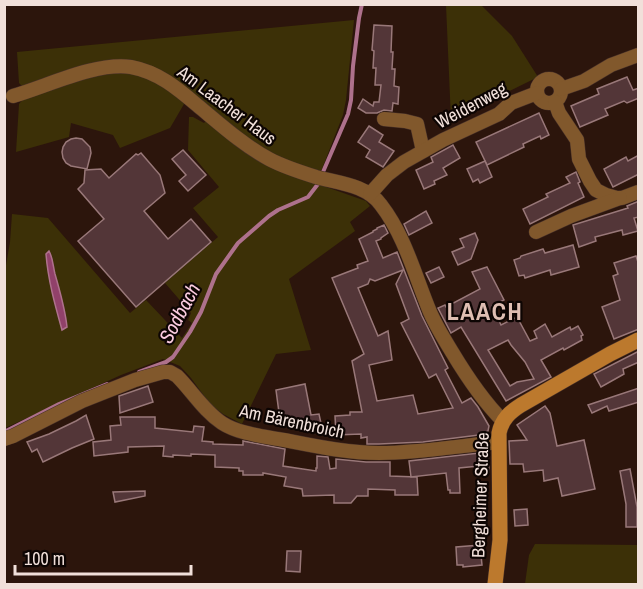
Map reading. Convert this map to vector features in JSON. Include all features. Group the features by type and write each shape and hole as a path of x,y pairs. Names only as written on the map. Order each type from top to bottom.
{"street":[{"name":"Weidenweg","path":"558,95 557,82 550,79 538,86 537,93 541,100 551,103 558,95 611,65 639,55"},
{"name":"Am Laacher Haus","path":"13,96 97,69 119,66 140,69 171,83 227,130 267,158 291,169 370,194"},
{"name":"Weidenweg","path":"370,194 391,171 423,151 499,114 511,103 537,93"},
{"path":"558,95 559,113 577,140 579,159 593,187 609,196 622,198"},
{"name":"Weidenweg","path":"384,119 417,124 423,151"},
{"path":"536,232 571,216 639,192"},
{"path":"370,194 383,206 397,231 439,329 475,389 503,421"},
{"name":"Bergheimer Straße","path":"495,585 500,540 499,442 503,421 521,405 639,340"},
{"name":"Am Bärenbroich","path":"4,439 92,397 135,380 165,372 177,376 220,422 234,429 264,436 346,451 382,453 499,442"}],"shaded area":[{"path":"446,5 481,5 512,36 538,77 451,120"},
{"path":"354,20 343,115 320,174 277,160 145,68 22,86 19,83 17,52"},
{"path":"136,71 182,96 184,104 170,128 120,148 113,135 71,123 69,137 16,152 19,104 24,98 80,77"},
{"path":"189,117 204,123 206,121 315,183 366,201 370,206 350,222 355,231 289,279 311,350 276,354 242,424 210,404 180,366 163,359 121,375 5,428 4,277 12,214 48,218 130,313 146,300 182,338 192,323 188,320 191,313 165,283 218,237 193,208 219,187 188,150"},
{"path":"49,251 64,307 67,327 62,330 48,273 46,254"},
{"path":"535,544 638,545 638,584 525,584 529,555"}],"building":[{"path":"374,25 392,26 392,69 395,69 394,86 399,87 398,104 393,103 392,111 366,113 358,108 363,99 373,106 374,102 379,102 381,85 375,85 376,68 373,68"},
{"path":"627,77 633,90 639,88 639,98 605,109 608,115 580,127 571,106 599,94 597,89"},
{"path":"539,113 549,135 541,139 540,136 523,144 524,147 487,165 476,142"},
{"path":"369,126 383,135 379,142 394,151 383,167 366,157 370,150 358,142"},
{"path":"76,138 82,139 90,147 91,153 87,169 71,166 63,158 62,152 66,142"},
{"path":"453,145 460,158 443,168 447,175 424,189 416,170 433,162 431,157"},
{"path":"183,150 206,175 188,191 179,181 186,175 172,159"},
{"path":"141,153 160,175 165,193 144,211 168,239 191,219 211,242 136,307 78,241 104,219 78,189 84,183 85,170 101,169 109,178 136,154"},
{"path":"639,155 639,174 613,187 604,169 626,157 628,161"},
{"path":"485,161 492,177 480,183 478,179 473,182 467,169"},
{"path":"576,172 584,197 530,224 523,209 548,197 546,194 570,183 566,177"},
{"path":"639,201 639,217 634,218 638,231 623,235 622,230 595,237 596,241 579,247 573,225 628,208 627,206"},
{"path":"426,211 432,223 409,235 404,224"},
{"path":"384,225 388,233 376,241 383,258 397,252 422,316 448,368 445,370 462,403 471,398 489,426 488,431 479,435 423,442 379,444 367,444 367,437 361,438 361,434 336,435 335,416 362,412 352,361 364,354 332,278 358,268 357,265 368,261 359,239","holes":["403,270 396,284 409,319 401,323 429,378 436,374 453,408 418,414 413,395 377,401 369,365 392,360 388,331 378,336 358,288 368,284 370,279 375,281"]},
{"path":"475,233 478,240 471,259 458,265 452,252 464,247 460,239"},
{"path":"573,245 579,267 551,275 550,270 525,278 524,275 519,276 514,260 543,249 545,253"},
{"path":"636,256 639,265 639,329 614,339 602,307 620,300 613,276 618,274 614,263"},
{"path":"439,267 444,277 431,283 426,273"},
{"path":"487,267 504,300 492,306 501,325 517,317 530,341 537,338 534,331 545,324 552,337 570,327 571,330 578,326 583,335 582,340 541,360 551,377 506,401 461,327 451,333 438,308 445,305 446,307 480,289 472,272","holes":["508,340 525,362 534,379 517,382 510,386 488,350"]},
{"path":"639,351 639,362 623,369 624,374 601,387 594,374"},
{"path":"305,384 311,415 319,414 322,428 311,430 309,420 294,423 293,417 280,420 276,390"},
{"path":"148,386 153,402 120,413 119,396"},
{"path":"639,388 639,402 609,411 607,406 592,413 588,405"},
{"path":"545,406 550,413 557,446 584,440 595,489 562,496 558,478 544,481 543,470 524,472 523,464 510,464 509,441 527,440 517,425"},
{"path":"86,415 94,439 43,462 37,449 32,452 27,442 49,434"},
{"path":"120,417 155,417 155,428 193,432 194,426 204,427 202,441 213,442 213,444 243,445 243,441 285,449 283,466 316,471 317,456 328,457 330,469 336,468 336,459 390,462 390,476 417,477 418,495 395,495 395,490 368,489 368,496 357,496 351,503 334,503 334,495 303,496 302,489 284,486 286,477 263,473 263,475 243,475 243,471 239,471 239,468 215,467 215,455 163,456 164,446 128,447 128,452 94,456 93,442 111,440 110,426 121,425"},
{"path":"488,452 489,472 480,473 479,466 459,468 460,493 450,493 446,473 411,477 409,461"},
{"path":"630,469 637,507 637,527 626,527 626,504 620,471"},
{"path":"145,491 145,496 115,502 113,492"},
{"path":"527,509 528,525 515,526 514,510"},
{"path":"480,545 482,565 463,567 463,565 457,565 456,547"},
{"path":"287,551 301,551 300,572 286,571"}],"waterway":[{"name":"Sodbach","path":"323,172 348,114 362,4"},
{"name":"Sodbach","path":"139,372 173,357 201,312 216,274 238,243 278,210 308,197 318,184"},
{"name":"Sodbach","path":"4,432 59,404 107,384"}],"district":[{"name":"LAACH","path":"485,311"}]}
